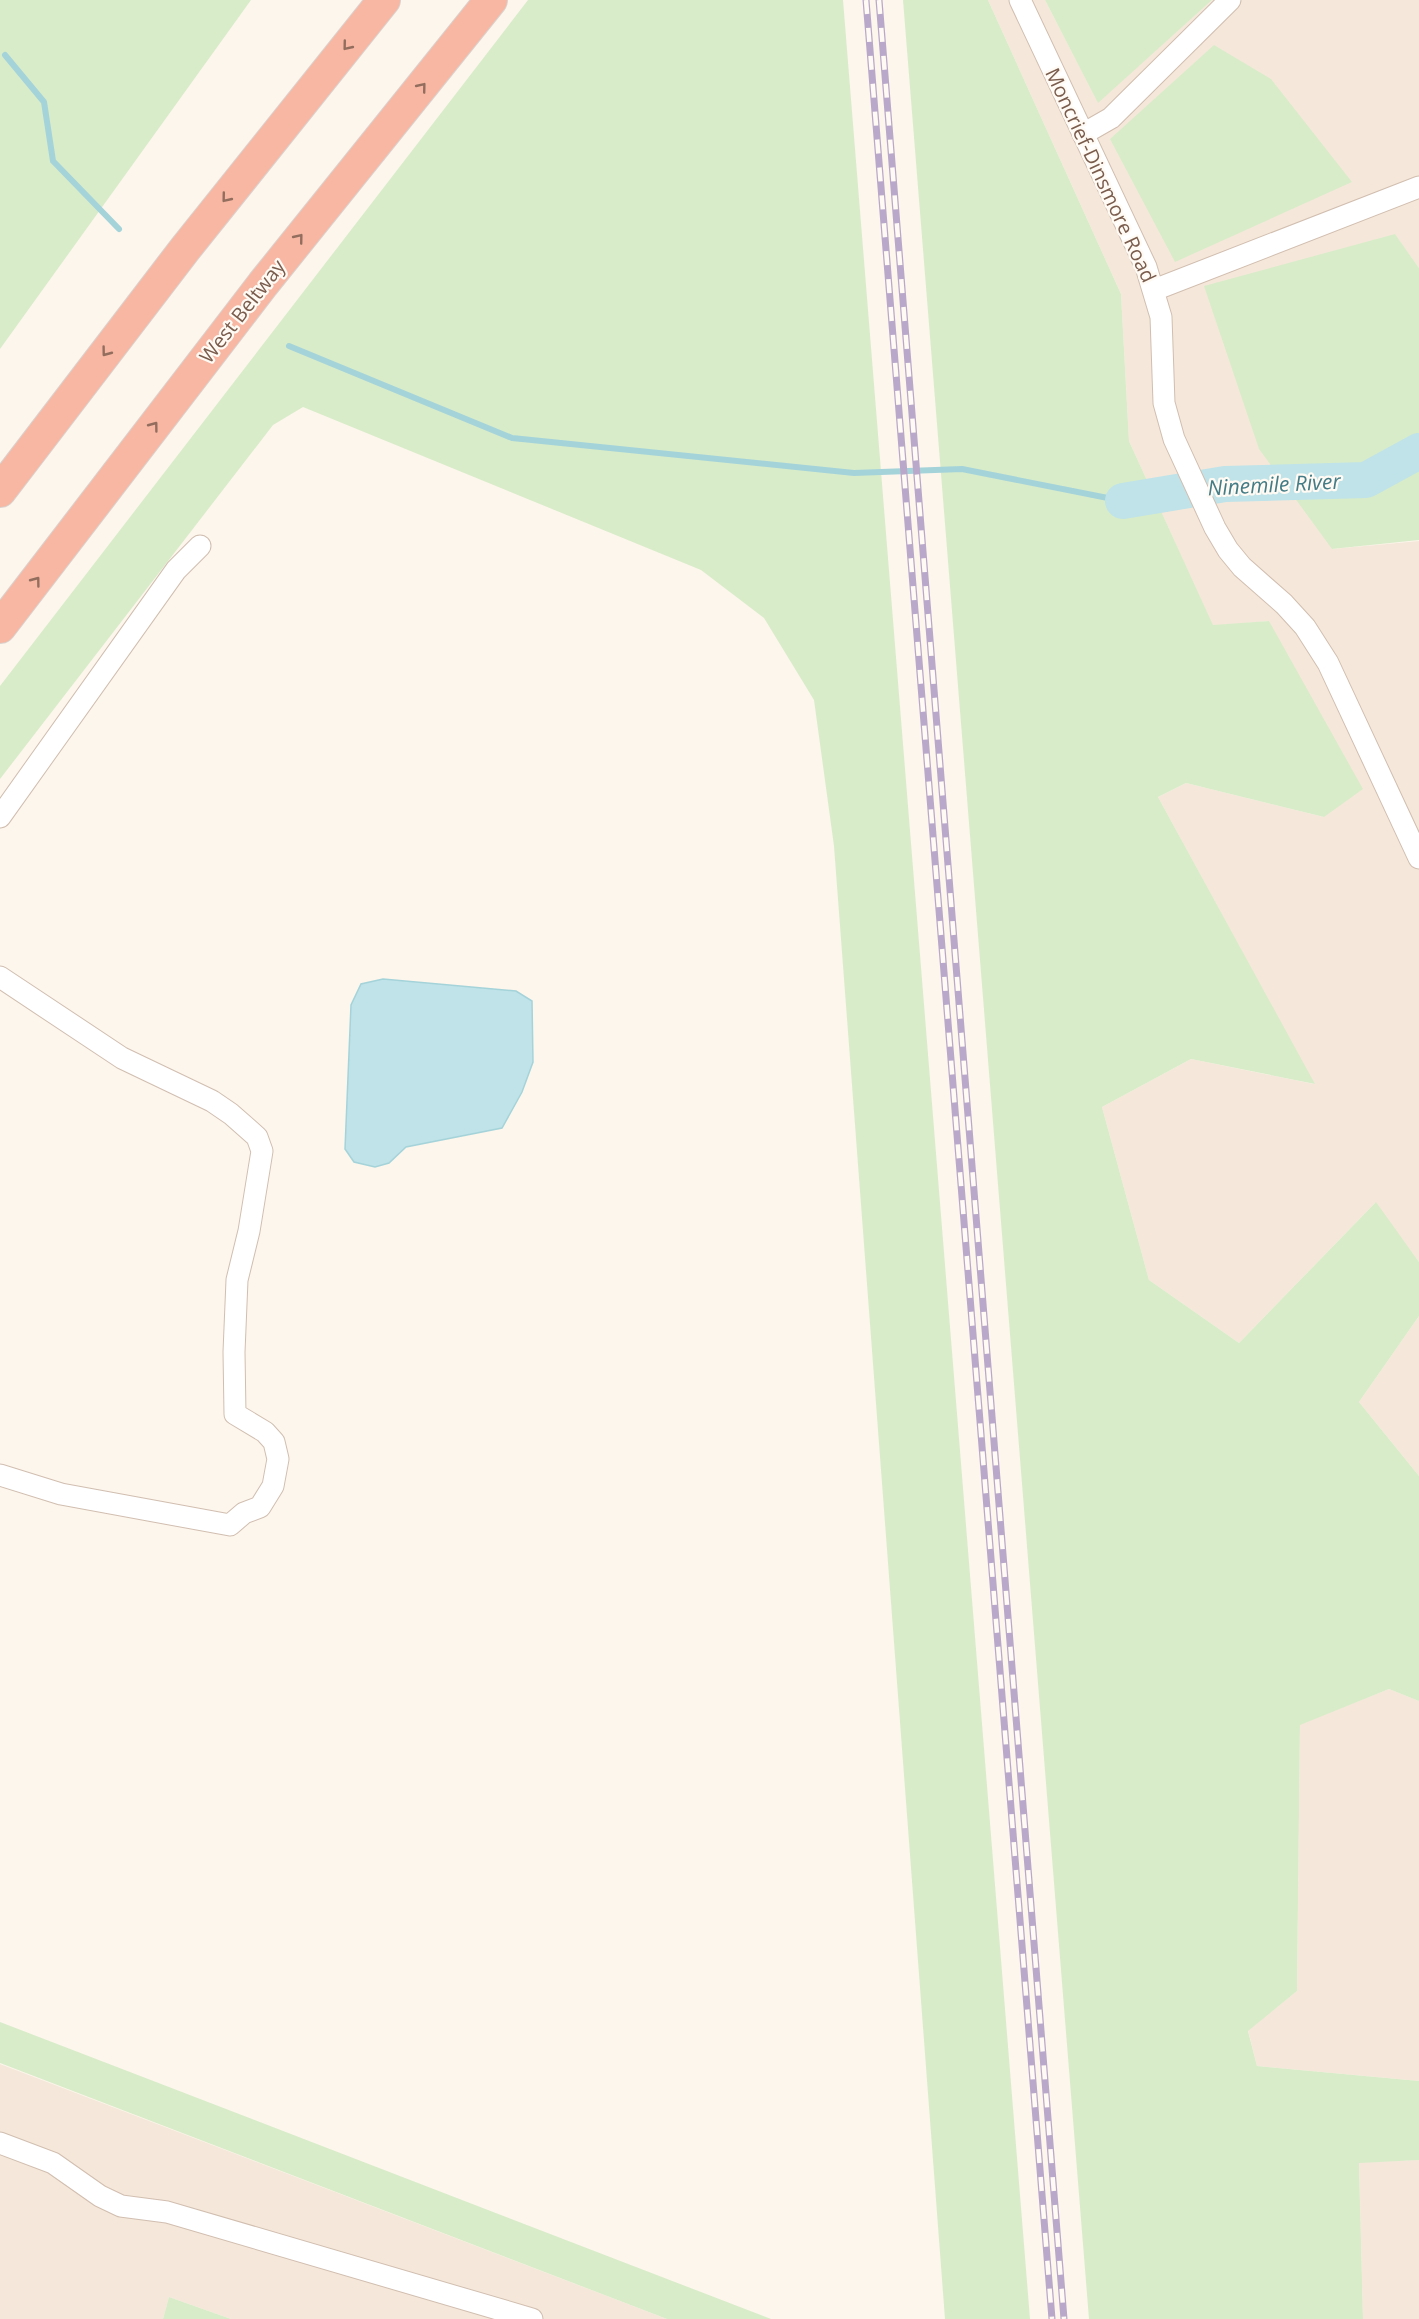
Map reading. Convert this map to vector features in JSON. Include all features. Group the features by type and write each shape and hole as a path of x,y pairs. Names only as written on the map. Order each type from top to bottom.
{"highway":[{"path":"0,490 185,249 384,0"},
{"name":"West Beltway","path":"0,627 263,284 491,0"}],"street":[{"name":"Moncrief-Dinsmore Road","path":"1020,0 1146,267 1154,290 1162,335 1164,403 1174,439 1215,528 1228,550 1242,567 1284,604 1305,627 1328,663 1419,858"},
{"path":"1083,134 1111,118 1230,0"},
{"path":"1154,290 1419,187"},
{"path":"0,817 176,570 200,546"},
{"path":"0,978 122,1058 212,1101 257,1137 262,1151 249,1231 237,1280 234,1352 235,1414 265,1432 274,1442 278,1459 273,1486 260,1507 244,1513 230,1525 61,1494 0,1475"},
{"path":"0,2143 53,2163 100,2196 121,2206 167,2212 532,2319"}],"shaded area":[{"path":"988,0 1045,0 1098,102 1212,0 1419,0 1419,268 1395,235 1332,549 1419,541 1419,1262 1375,1203 1239,1343 1149,1280 1102,1107 1191,1059 1314,1084 1158,797 1186,783 1324,817 1269,621 1213,626 1129,441 1121,294"},
{"path":"1419,1316 1419,1476 1359,1402"},
{"path":"1389,1689 1419,1701 1419,2081 1257,2066 1248,2030 1297,1991 1300,1724"},
{"path":"0,2064 667,2319 231,2319 169,2297 163,2319 0,2319"},
{"path":"1419,2160 1419,2319 1363,2319 1359,2162"}],"green space":[{"path":"0,0 251,0 0,349"},
{"path":"528,0 843,0 1030,2319 945,2319 834,846 814,700 764,618 701,570 303,407 273,425 0,779 0,686"},
{"path":"903,0 988,0 1121,294 1129,441 1213,625 1269,621 1363,789 1324,817 1186,783 1158,797 1315,1084 1191,1059 1102,1107 1149,1280 1239,1343 1376,1202 1419,1262 1419,1316 1359,1402 1419,1476 1419,1701 1389,1689 1300,1725 1297,1991 1248,2031 1257,2066 1419,2081 1419,2160 1359,2163 1363,2319 1089,2319"},
{"path":"1045,0 1212,0 1098,103"},
{"path":"1214,45 1271,79 1352,182 1175,262 1110,139"},
{"path":"1395,234 1419,268 1419,540 1332,549 1259,449 1204,286"},
{"path":"0,2022 771,2319 667,2319 0,2063"},
{"path":"169,2297 231,2319 163,2319"}],"water":[{"path":"383,979 516,991 532,1001 533,1062 522,1092 502,1128 406,1147 389,1163 375,1167 354,1162 345,1149 351,1005 361,984"}],"waterway":[{"path":"5,55 44,102 53,161 119,229"},
{"path":"289,346 512,438 854,473 962,469 1123,501"},
{"name":"Ninemile River","path":"1123,501 1225,484 1366,480 1419,451"}],"railway":[{"path":"866,0 1052,2319"},
{"path":"879,0 1064,2319"}]}
